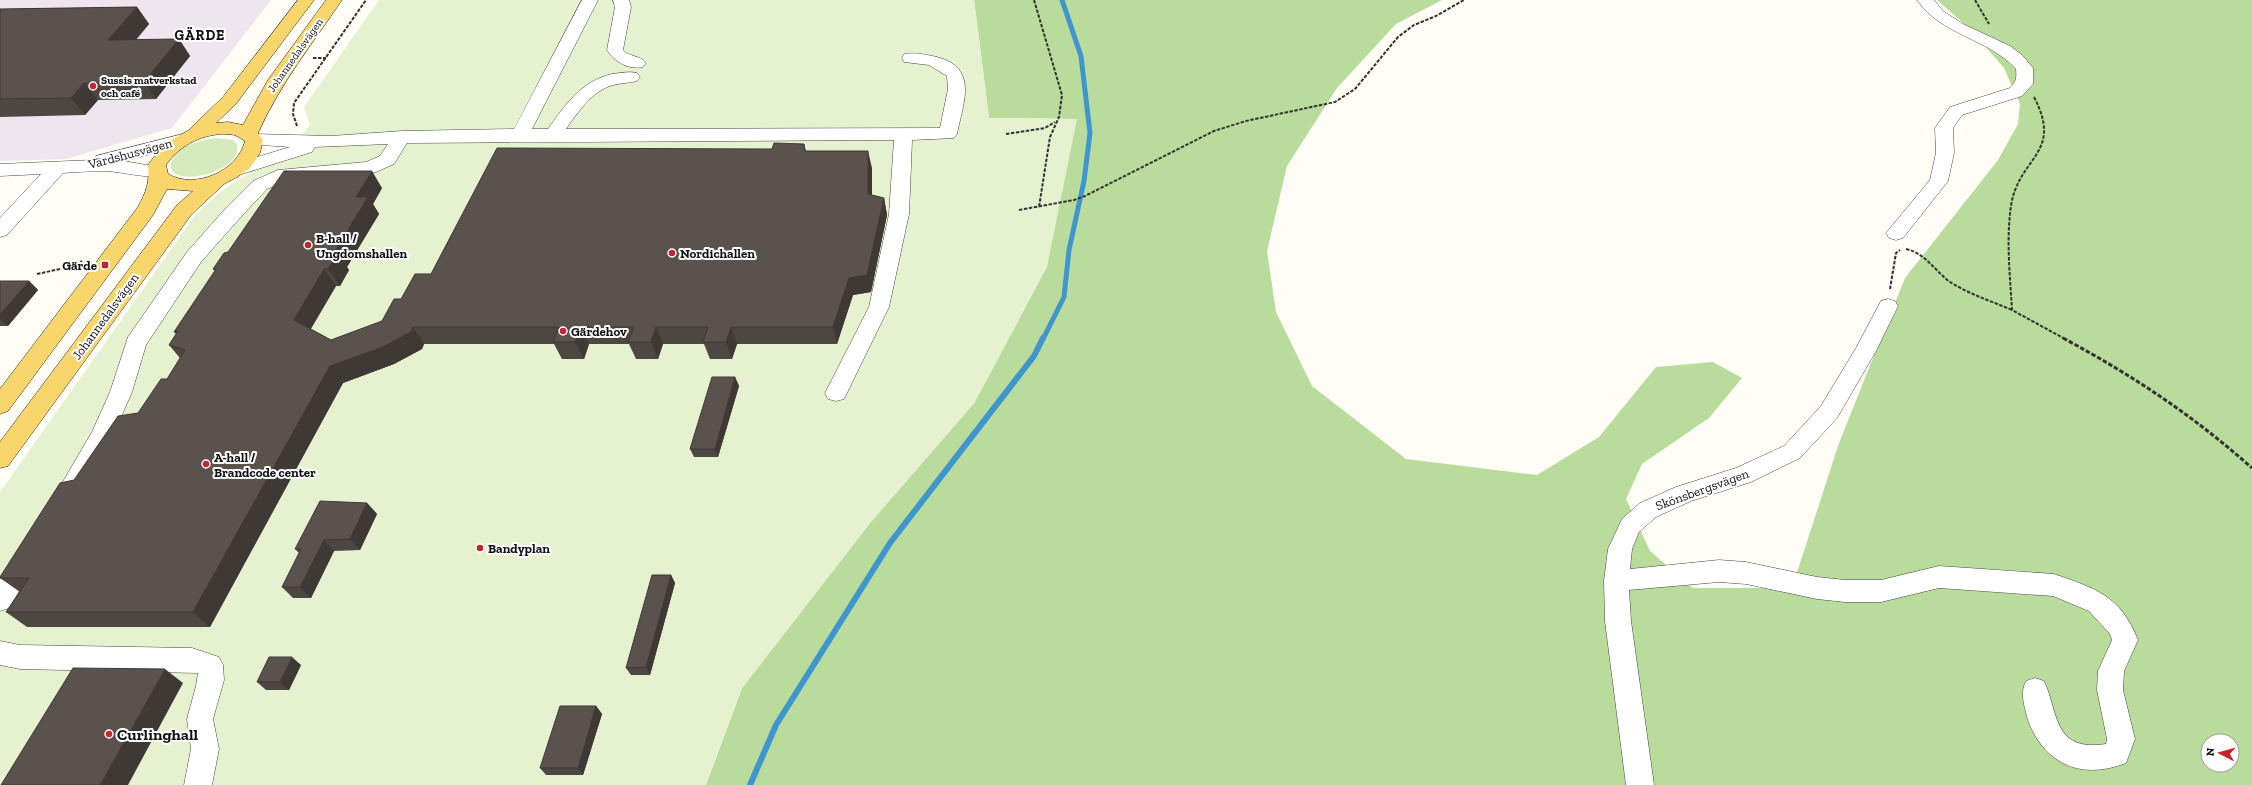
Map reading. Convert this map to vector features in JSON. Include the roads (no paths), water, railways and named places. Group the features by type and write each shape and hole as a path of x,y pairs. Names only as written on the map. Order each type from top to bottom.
{"main road":[{"name":"Johannedalsvägen","path":"158,175 157,165 162,156 189,137 230,101 306,0"},
{"name":"Johannedalsvägen","path":"0,459 184,210 252,154 252,136 258,109 293,56 334,0"},
{"path":"189,137 223,128 240,130 252,136"},
{"path":"158,175 168,183 185,186 226,175"},
{"path":"0,405 146,210 157,189 158,175"}],"street":[{"path":"520,136 590,0"},
{"path":"552,136 568,115 595,87 603,82 634,70 615,50 623,7 621,0"},
{"path":"1896,233 1939,182 1945,153 1944,128 1956,112 2016,92 2024,84 2024,68 2016,59 2004,50 1957,28 1937,14 1925,0"},
{"path":"252,136 331,142 402,137 948,134 956,89 956,74 947,66 935,62 910,58"},
{"path":"836,393 855,358 879,307 899,214 903,135"},
{"name":"Värdshusvägen","path":"77,167 189,137"},
{"path":"59,508 102,435 121,392 136,343 194,257 232,214 260,185 284,174 369,168 387,160 402,137"},
{"path":"226,175 287,153 331,142"},
{"name":"Värdshusvägen","path":"0,170 125,166 158,175"},
{"path":"0,230 56,169"},
{"name":"Skönsbergsvägen","path":"1640,785 1618,621 1616,581 1620,549 1630,526 1648,510 1684,494 1743,475 1792,452 1830,412 1888,306"},
{"path":"0,600 37,542"},
{"path":"1616,581 1719,571 1746,573 1817,588 1845,591 1881,591 1939,577 1963,578 2008,584 2054,586 2098,603 2120,627 2125,640 2111,671 2110,690 2121,739 2116,754 2104,758 2088,758 2060,749 2047,733 2039,712 2035,690"},
{"path":"0,653 20,657 192,660 210,665 212,678 200,718 200,735 205,747 204,764 198,785"}],"waterway":[{"path":"1043,339 1064,297 1069,250 1084,181 1090,133 1081,56 1062,0"},
{"path":"750,785 776,725 890,543 1034,356 1043,338"}],"place":[{"name":"Sussis matverkstad och café","path":"93,86"},
{"name":"B-hall / Ungdomshallen","path":"308,245"},
{"name":"Nordichallen","path":"672,253"},
{"name":"Gärde","path":"105,265"},
{"name":"Gärdehov","path":"563,331"},
{"name":"A-hall / Brandcode center","path":"206,464"},
{"name":"Bandyplan","path":"480,548"},
{"name":"Curlinghall","path":"109,734"}],"district":[{"name":"GÄRDE","path":"200,35"}]}
